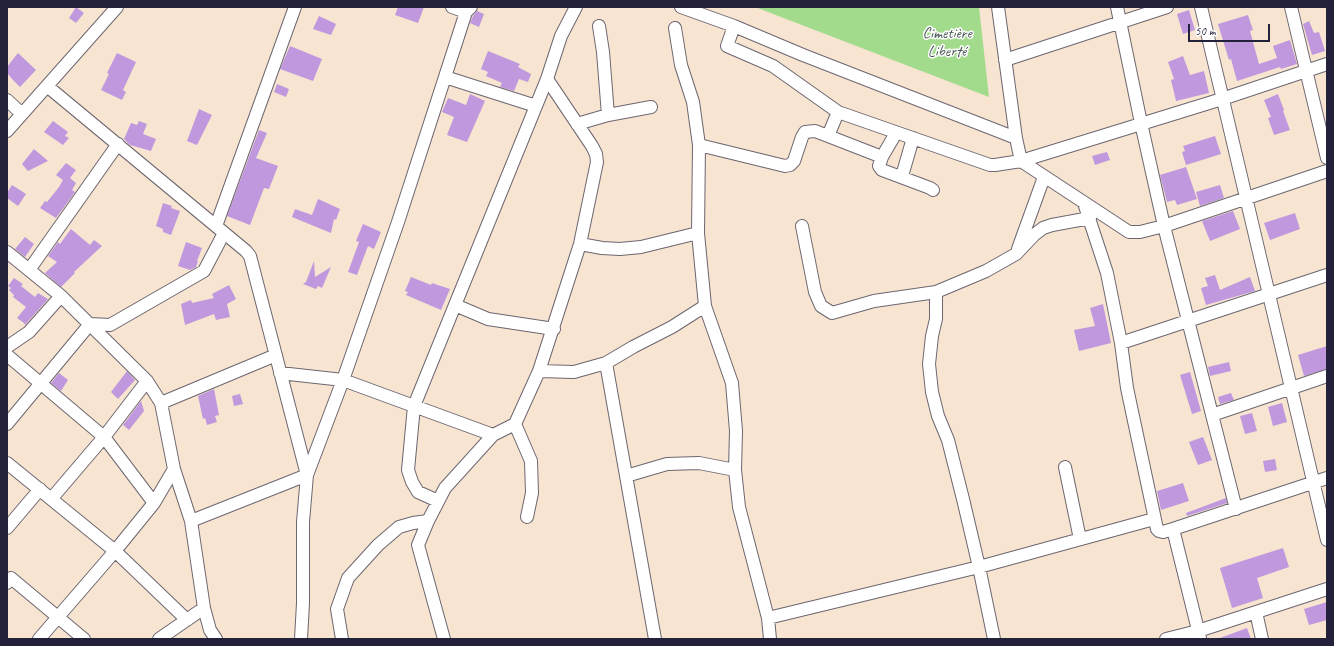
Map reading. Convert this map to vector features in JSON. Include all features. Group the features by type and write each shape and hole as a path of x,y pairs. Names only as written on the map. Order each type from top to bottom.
{"street":[{"path":"7,131 117,7"},
{"path":"90,324 110,325 204,271 220,230 295,7"},
{"path":"302,639 304,604 303,522 306,475 343,380 396,227 468,10 452,7"},
{"path":"438,501 418,492 412,482 408,470 414,406 547,79 560,36 576,7"},
{"path":"681,7 734,26 803,55 1016,138"},
{"path":"998,7 1016,138 1021,161 1129,232 1140,232 1164,226 1327,171"},
{"path":"1117,7 1164,226 1236,509"},
{"path":"1005,60 1167,7"},
{"path":"1200,7 1327,540"},
{"path":"1291,7 1327,158"},
{"path":"599,26 603,52 608,115"},
{"path":"734,26 727,46 773,66 838,112 990,165 1000,165 1021,161 1222,99 1327,64"},
{"path":"675,28 681,65 693,102 699,145 698,233 705,306 732,382 736,431 735,470 739,507 768,618 770,639"},
{"path":"445,77 536,106"},
{"path":"444,639 418,545 428,521 445,488 493,435 515,424 539,372 554,329 580,244 597,162 596,154 592,146 547,79"},
{"path":"47,86 246,251 252,262 306,475"},
{"path":"7,100 22,114"},
{"path":"577,124 608,115 650,107"},
{"path":"828,136 838,112"},
{"path":"699,145 785,166 790,165 794,161 805,132 815,131 882,157"},
{"path":"896,133 882,157 879,166 880,168 933,190"},
{"path":"902,176 913,138"},
{"path":"29,270 118,144"},
{"path":"1016,254 1044,176"},
{"path":"1084,203 1107,273 1121,344 1127,388 1154,519 1159,532 1236,509 1327,478"},
{"path":"802,226 815,292 821,306 832,313 874,301 936,292 986,270 1016,254 1034,234 1043,228 1090,218"},
{"path":"580,244 602,248 620,249 641,247 698,233"},
{"path":"7,252 61,296 90,324 147,382 160,403 174,469 191,521 204,608 210,630 216,639"},
{"path":"1121,344 1327,275"},
{"path":"936,292 936,319 932,336 929,364 932,392 938,416 948,440 979,567 994,639"},
{"path":"7,347 29,332 61,296"},
{"path":"456,305 488,319 554,329"},
{"path":"539,372 574,372 606,363 672,327 705,306"},
{"path":"7,424 90,324"},
{"path":"7,355 104,437 154,503"},
{"path":"160,403 276,355"},
{"path":"606,363 655,639"},
{"path":"280,373 343,380 493,435"},
{"path":"1212,415 1327,376"},
{"path":"52,498 104,437 147,382"},
{"path":"515,424 531,461 532,493 527,517"},
{"path":"7,463 52,498 114,551 187,620"},
{"path":"626,476 668,464 699,463 735,470"},
{"path":"1065,467 1080,539"},
{"path":"39,639 154,503 174,469"},
{"path":"191,521 306,475"},
{"path":"7,528 40,489"},
{"path":"768,618 979,567 1154,519"},
{"path":"342,639 336,609 348,578 378,544 399,527 428,521"},
{"path":"1173,529 1199,635"},
{"path":"8,579 84,639"},
{"path":"1166,639 1199,635 1256,612 1327,589"},
{"path":"159,639 204,608"},
{"path":"1256,612 1262,639"}],"green space":[{"name":"Cimetière Liberté","path":"755,7 979,7 989,97"}],"building":[{"path":"76,7 84,13 76,23 69,18"},
{"path":"398,7 424,7 418,23 395,15"},
{"path":"1189,10 1195,30 1183,34 1177,14"},
{"path":"477,11 484,14 479,27 470,23"},
{"path":"1248,15 1253,30 1250,31 1259,64 1277,58 1273,46 1290,40 1297,64 1281,69 1280,67 1237,81 1231,59 1229,60 1218,24"},
{"path":"319,16 336,24 331,35 313,29"},
{"path":"1309,21 1314,33 1319,32 1325,51 1312,55 1303,24"},
{"path":"290,46 322,59 313,81 280,69"},
{"path":"488,51 520,64 518,67 531,74 528,82 519,79 514,91 500,87 502,83 486,76 488,72 481,69"},
{"path":"18,53 36,70 20,87 8,74 7,67"},
{"path":"117,53 136,62 123,90 126,92 122,100 101,90 109,74 107,73"},
{"path":"1183,56 1190,75 1204,71 1209,93 1176,101 1171,80 1174,79 1168,62"},
{"path":"277,84 289,89 286,97 274,92"},
{"path":"470,94 485,101 467,142 447,135 454,117 442,112 448,98 466,105"},
{"path":"1278,94 1290,130 1274,135 1268,118 1271,117 1264,100"},
{"path":"199,109 212,115 197,145 187,141"},
{"path":"53,121 68,132 65,136 69,138 63,145 44,132"},
{"path":"139,121 147,124 143,134 156,139 151,151 130,145 124,139 131,123 137,125"},
{"path":"259,130 267,133 256,158 278,166 269,189 264,188 250,225 227,216"},
{"path":"1215,136 1221,154 1186,165 1182,152 1185,151 1183,146"},
{"path":"34,149 48,161 28,171 22,164"},
{"path":"1107,152 1110,160 1095,165 1092,156"},
{"path":"66,163 76,170 70,178 76,183 72,190 75,192 56,218 40,208 59,187 63,180 56,175"},
{"path":"1186,167 1197,199 1177,205 1175,200 1167,202 1160,175"},
{"path":"12,185 26,194 18,206 7,198 7,193"},
{"path":"1220,185 1224,198 1200,206 1196,192"},
{"path":"318,199 340,209 336,220 334,219 331,233 292,217 295,209 312,215"},
{"path":"163,203 180,211 171,235 163,232 163,229 156,226"},
{"path":"1233,211 1240,229 1210,241 1202,221"},
{"path":"1295,213 1300,229 1270,240 1264,223"},
{"path":"363,224 381,232 374,249 368,246 357,275 348,272 359,242 356,241"},
{"path":"71,229 90,245 94,240 102,246 74,272 75,273 61,287 45,273 57,262 48,256 58,242 60,244"},
{"path":"25,237 34,244 25,257 15,249"},
{"path":"186,242 202,248 196,267 190,270 178,266"},
{"path":"314,261 315,277 331,267 322,288 318,286 316,289 303,284 306,282"},
{"path":"1215,275 1220,290 1250,277 1255,291 1206,305 1201,288 1208,286 1205,278"},
{"path":"411,277 431,285 432,283 450,289 441,310 406,295 408,292 405,291"},
{"path":"14,278 23,284 21,286 35,297 38,293 48,299 25,325 17,318 26,307 13,297 14,295 9,290 11,288 8,286"},
{"path":"229,285 236,299 227,304 230,317 216,320 214,314 185,325 181,304 191,300 192,303 214,298 212,294"},
{"path":"1103,304 1111,343 1079,351 1074,330 1095,326 1090,308"},
{"path":"1327,346 1327,369 1304,376 1298,355"},
{"path":"1229,362 1231,371 1210,376 1208,367"},
{"path":"127,371 135,380 118,399 111,392"},
{"path":"1190,372 1201,411 1192,414 1180,375"},
{"path":"59,373 68,380 61,391 51,383"},
{"path":"214,389 219,415 215,416 217,422 207,425 205,418 203,419 198,396"},
{"path":"1231,393 1234,400 1220,404 1218,397"},
{"path":"240,394 243,404 234,406 232,396"},
{"path":"141,401 144,411 129,430 123,425"},
{"path":"1282,403 1287,422 1273,426 1268,407"},
{"path":"1252,413 1257,431 1245,434 1240,416"},
{"path":"1203,437 1212,460 1198,465 1189,442"},
{"path":"1275,459 1277,470 1265,472 1263,461"},
{"path":"1183,483 1189,501 1161,510 1157,491"},
{"path":"1226,498 1227,503 1187,516 1186,513"},
{"path":"1283,548 1289,567 1257,578 1263,598 1232,608 1220,568"},
{"path":"1327,602 1327,620 1309,625 1304,609"},
{"path":"1247,628 1251,639 1220,638"}]}
